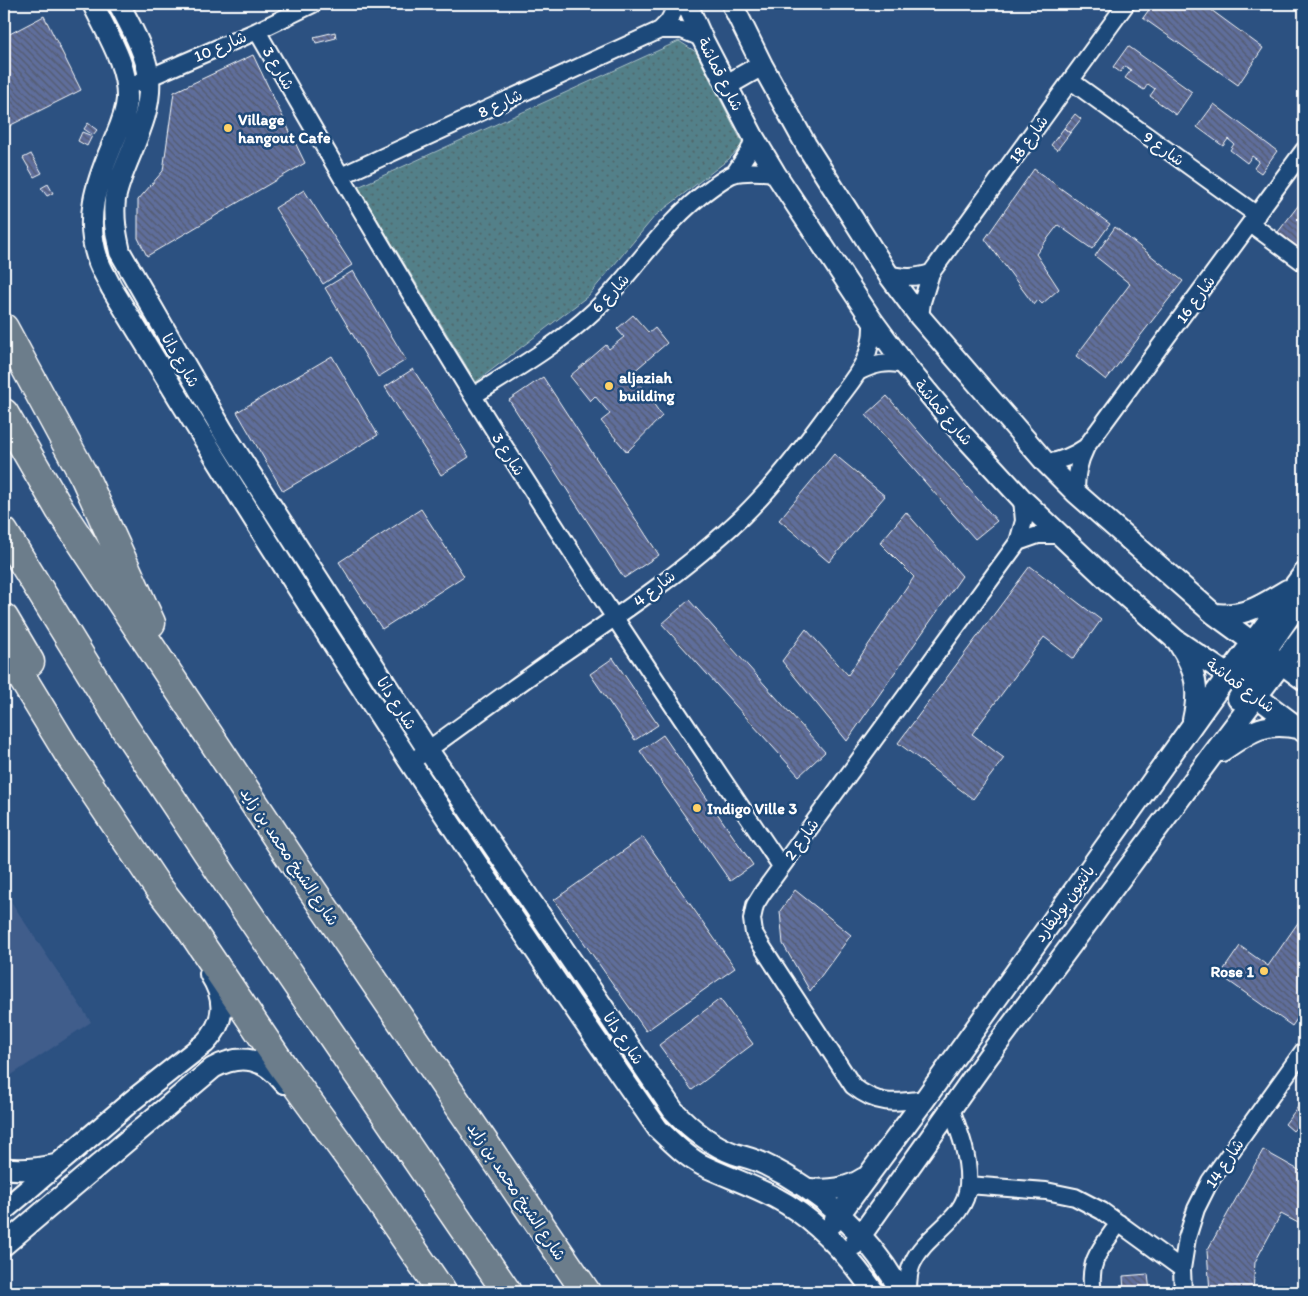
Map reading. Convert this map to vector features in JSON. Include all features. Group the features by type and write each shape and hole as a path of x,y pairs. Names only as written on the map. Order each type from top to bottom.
{"highway":[{"path":"4,328 85,478 184,695"},
{"name":"شارع الشيخ محمد بن زايد","path":"4,413 60,510 295,865 586,1292"},
{"path":"4,532 124,727 231,889 507,1292"},
{"path":"4,618 81,746 290,1056 330,1130"},
{"path":"4,648 68,753 157,886 191,930 284,1068 359,1171 442,1292"}],"street":[{"name":"شارع دانا","path":"93,4 118,55 127,87 124,115 101,173 92,202 91,232 98,261 116,295 206,444 410,763 658,1129 678,1149 701,1164 777,1198 801,1213 826,1234 874,1292"},
{"name":"شارع دانا","path":"119,4 138,44 149,78 146,111 115,198 114,225 120,252 223,431 428,750 673,1110 690,1129 711,1143 761,1162 810,1189 840,1214 861,1236 879,1258 901,1292"},
{"name":"شارع 10","path":"127,87 313,4"},
{"name":"شارع 8","path":"341,176 660,30 668,22 678,4"},
{"name":"شارع قماشة","path":"687,4 702,38 754,138 775,173 872,320 905,365 963,435 1059,536 1176,640 1228,674 1301,730"},
{"path":"732,4 762,65 806,146 888,274 920,317 1046,463 1076,493 1214,614 1304,680"},
{"name":"شارع 18","path":"920,317 922,302 931,274 1126,4"},
{"name":"شارع 3","path":"257,30 341,176 472,396 614,619 781,866"},
{"name":"شارع 8","path":"660,30 682,30 702,38"},
{"path":"727,85 762,65"},
{"name":"شارع 9","path":"1071,80 1254,220 1304,263"},
{"name":"شارع 6","path":"734,174 749,151 754,138"},
{"name":"شارع 16","path":"1076,493 1076,477 1079,462 1086,447 1304,150"},
{"name":"شارع 6","path":"472,396 540,354 572,330 614,291 674,220 704,192 734,174 747,172 775,173"},
{"path":"888,274 902,278 917,278 931,274"},
{"name":"شارع 4","path":"410,763 550,662 614,619 712,544 742,516 798,456 858,372 871,347 873,334 872,320"},
{"path":"858,372 869,366 881,363 893,362 905,365"},
{"name":"شارع 16","path":"1046,463 1074,456 1086,447"},
{"name":"شارع 2","path":"925,1099 891,1103 864,1095 852,1086 761,945 754,933 752,919 755,905 781,866 1018,542 1024,521 1022,499"},
{"path":"1018,542 1038,535 1059,536"},
{"path":"1214,614 1229,616 1244,613 1301,585"},
{"name":"بانثيون بوليفارد","path":"826,1234 925,1099 1228,674 1258,647 1301,585"},
{"name":"بانثيون بوليفارد","path":"846,1256 951,1109 1210,758 1251,692 1282,664 1304,634"},
{"path":"1176,640 1189,659 1196,680 1197,703 1192,725"},
{"path":"1178,801 1188,769 1251,692 1257,674 1258,647"},
{"path":"1210,758 1248,734 1264,727 1281,725 1301,730"},
{"path":"4,1236 8,1228 9,1217 5,1207 133,1100 205,1043 218,1025 222,1003 215,982 183,932 157,886"},
{"name":"شارع 14","path":"1183,1292 1182,1269 1187,1238 1194,1216 1210,1181 1304,1050"},
{"path":"4,1245 213,1068 223,1062 246,1059 257,1062 276,1073 320,1134 359,1171"},
{"path":"133,1100 149,1122"},
{"path":"908,1292 912,1263 918,1252 950,1221 959,1210 965,1198 968,1185 964,1146 951,1109"},
{"path":"4,1168 30,1170 57,1165"},
{"path":"810,1189 826,1191 841,1189 868,1175"},
{"path":"968,1185 1061,1193 1089,1203 1182,1269"},
{"path":"1093,1292 1091,1273 1094,1259 1119,1223"}],"shaded area":[{"path":"4,891 91,1022 4,1080"}],"green space":[{"path":"679,41 696,52 743,144 729,159 655,216 588,296 476,382 358,187"}],"building":[{"path":"1153,4 1203,4 1263,48 1238,85 1143,18"},
{"path":"44,16 81,90 7,127 4,120 4,37"},
{"path":"335,32 336,38 316,43 314,37"},
{"path":"1128,46 1192,92 1176,115 1150,96 1155,89 1148,84 1144,90 1125,78 1131,70 1125,66 1120,72 1113,67"},
{"name":"Village hangout Cafe","path":"253,55 305,163 147,256 138,238 138,200 163,171 174,92"},
{"path":"1214,104 1277,151 1261,173 1254,168 1259,161 1252,156 1247,163 1230,150 1234,144 1228,139 1223,146 1197,127"},
{"path":"1075,114 1081,119 1070,133 1064,128"},
{"path":"88,123 97,130 93,135 84,129"},
{"path":"1064,128 1070,133 1057,150 1051,145"},
{"path":"82,132 92,136 87,146 78,141"},
{"path":"31,154 42,173 34,177 23,158"},
{"path":"1034,169 1110,224 1092,249 1058,225 1036,254 1059,289 1042,304 1038,300 1034,305 985,239"},
{"path":"48,184 53,193 47,196 41,188"},
{"path":"304,190 352,265 323,284 275,208"},
{"path":"1304,198 1304,252 1278,232"},
{"path":"1115,227 1183,281 1106,380 1076,356 1130,284 1095,256"},
{"path":"353,271 406,360 378,377 325,288"},
{"name":"aljaziah building","path":"633,315 649,333 655,328 667,343 632,373 662,416 627,452 601,421 610,414 595,396 590,401 570,376 606,345 609,349 624,337 617,329"},
{"path":"332,356 378,435 283,491 237,412"},
{"path":"413,369 469,457 441,475 385,387"},
{"path":"543,377 659,555 624,578 509,400"},
{"path":"887,396 997,521 975,539 866,415"},
{"path":"834,454 885,496 829,562 779,520"},
{"path":"421,509 464,576 382,629 339,562"},
{"path":"906,512 962,576 847,741 782,661 806,629 848,675 914,577 880,543"},
{"path":"1030,566 1101,620 1073,659 1044,637 972,734 1004,758 973,799 898,743"},
{"path":"689,600 825,752 799,776 662,624"},
{"path":"613,658 658,725 635,740 590,674"},
{"name":"Indigo Ville 3","path":"663,735 753,865 730,881 640,751"},
{"path":"643,837 735,968 646,1031 554,900"},
{"path":"795,890 851,935 810,991 783,944 780,911"},
{"name":"Rose 1","path":"1304,914 1304,1009 1292,1026 1220,975 1240,946 1268,966"},
{"path":"720,999 753,1044 692,1090 659,1045"},
{"path":"1304,1099 1304,1121 1293,1131 1285,1124"},
{"path":"1263,1150 1304,1173 1304,1226 1281,1214 1255,1262 1253,1292 1210,1292 1207,1251"},
{"path":"1148,1274 1150,1292 1124,1292 1123,1276"}],"place":[{"name":"Village hangout Cafe","path":"228,128"},
{"name":"aljaziah building","path":"609,386"},
{"name":"Indigo Ville 3","path":"697,808"},
{"name":"Rose 1","path":"1264,971"}]}
